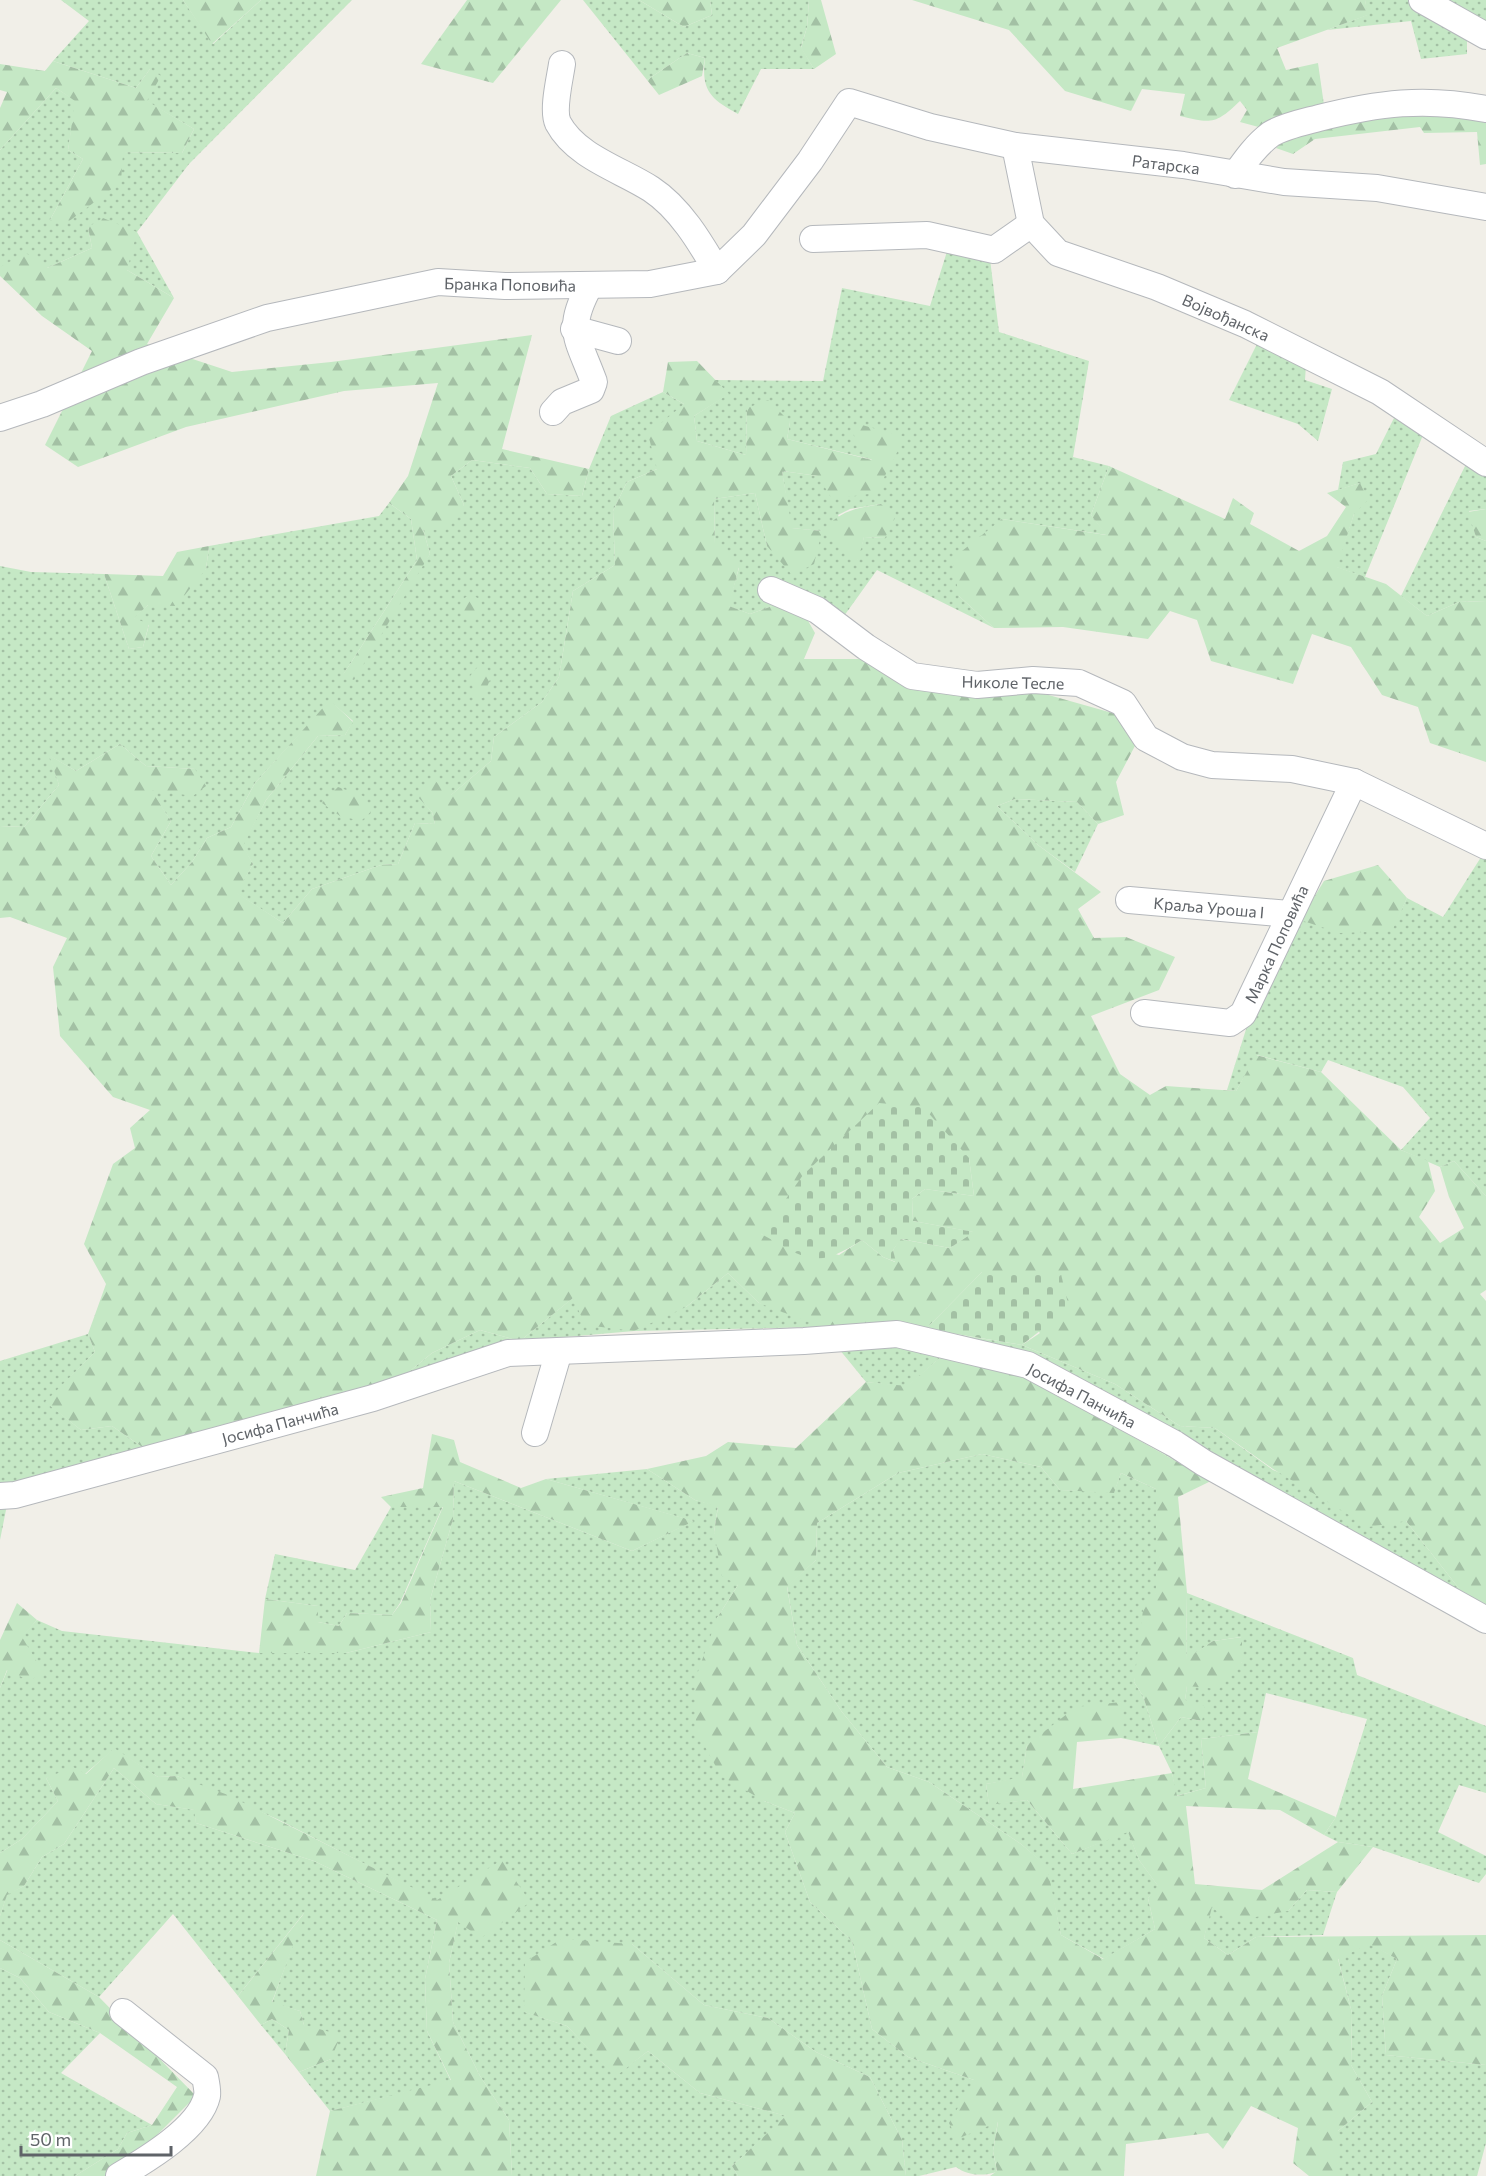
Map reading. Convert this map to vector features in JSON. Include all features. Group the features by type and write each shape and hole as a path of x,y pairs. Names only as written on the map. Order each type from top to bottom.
{"street":[{"path":"1422,0 1486,36"},
{"path":"562,64 557,97 558,122 577,144 615,170 652,190 697,237 717,271"},
{"path":"1235,175 1252,152 1272,133 1307,121 1388,103 1428,100 1486,109"},
{"name":"Ратарска","path":"717,271 754,235 810,161 849,102 930,127 1015,146 1183,165 1235,175 1377,188 1486,207"},
{"path":"813,238 927,235 994,250 1031,224 1015,146"},
{"name":"Војвођанска","path":"1031,224 1058,253 1157,287 1245,324 1380,392 1486,463"},
{"name":"Бранка Поповића","path":"0,418 42,404 141,362 267,318 438,282 505,286 650,284 717,271"},
{"path":"553,412 562,402 591,390 594,382 574,329 577,308 590,285"},
{"path":"574,329 618,341"},
{"name":"Николе Тесле","path":"771,590 817,610 866,647 912,676 977,685 1033,680 1079,683 1123,703 1146,738 1182,757 1212,765 1292,769 1354,782 1486,846"},
{"name":"Марка Поповића","path":"1144,1013 1230,1023 1243,1014 1354,782"},
{"name":"Краља Уроша I","path":"1129,900 1289,914"},
{"name":"Јосифа Панчића","path":"0,1496 15,1495 373,1398 508,1353 793,1342 897,1334 1028,1365 1175,1444 1204,1463 1486,1620"},
{"path":"535,1433 560,1351"},
{"path":"119,2176 172,2140 196,2117 208,2095 205,2077 123,2012"}],"green space":[{"path":"61,0 183,0 213,44 261,0 352,0 189,164 137,232 174,298 127,270 88,227 92,248 47,268 0,267 0,150 56,88 76,101 68,150 83,159 50,220 123,152 182,153 194,129 146,101 150,69 136,88 53,61 89,21"},
{"path":"183,0 261,0 212,44"},
{"path":"467,0 561,0 493,83 421,64"},
{"path":"583,0 639,0 684,27 712,15 710,0 809,0 807,27 801,47 814,69 761,69 738,114 714,98 706,86 705,58 687,53 647,80"},
{"path":"639,0 710,0 712,15 684,27"},
{"path":"809,0 821,0 836,54 814,69 801,48 807,27"},
{"path":"912,0 1365,0 1368,15 1277,48 1286,70 1318,63 1324,105 1266,129 1240,122 1247,110 1240,101 1219,118 1207,121 1180,116 1185,94 1142,89 1131,111 1065,91 1009,30"},
{"path":"1365,0 1486,0 1486,22 1467,11 1467,54 1421,59 1411,21 1327,30 1367,15"},
{"path":"687,53 705,58 702,76 659,95 647,80"},
{"path":"53,61 136,88 150,69 161,76 147,101 194,129 182,153 123,152 121,182 68,222 50,220 83,159 68,150 75,101 56,88 0,150 0,108 7,92 0,90 0,64 45,71"},
{"path":"1401,108 1486,118 1486,164 1480,165 1477,132 1424,133 1420,127 1315,139 1293,154 1276,148 1291,134 1323,130"},
{"path":"103,218 137,232 127,270 174,298 147,344 232,372 331,362 532,335 502,449 589,469 582,496 547,494 530,468 472,460 451,476 464,505 439,530 423,529 430,554 354,680 343,675 417,560 411,519 389,503 408,476 438,383 344,391 186,427 78,467 45,445 92,351 42,316 0,276 0,267 26,253 47,268 92,248 88,227"},
{"path":"949,245 990,259 999,332 1089,361 1073,457 1109,466 1091,515 1107,535 1002,519 959,596 994,628 877,570 844,616 775,605 750,614 728,606 739,568 715,545 714,499 755,493 767,546 822,531 791,528 782,471 818,476 874,460 787,439 790,422 747,408 746,455 697,441 694,416 728,394 715,380 823,381 842,288 930,306","holes":["881,504 885,538 864,537 858,560 838,515 850,509"]},
{"path":"1259,340 1306,365 1305,380 1332,389 1318,441 1298,424 1229,400"},
{"path":"697,361 729,394 694,416 697,441 746,455 747,408 768,400 790,422 787,439 872,460 853,434 862,425 905,437 876,493 832,499 818,476 782,471 792,528 822,531 814,564 792,575 767,546 755,493 714,499 715,544 739,567 729,606 750,614 775,605 799,605 815,633 804,659 862,659 1038,692 1116,714 1137,742 1116,782 1124,815 1098,824 1077,802 1015,799 997,806 1038,845 1101,892 1078,909 1094,938 1126,937 1175,957 1159,990 1091,1016 1120,1074 1150,1095 1166,1086 1236,1091 1256,1055 1321,1072 1401,1150 1428,1161 1435,1191 1419,1217 1440,1243 1464,1228 1449,1197 1440,1167 1454,1161 1486,1196 1486,1290 1480,1294 1486,1301 1486,1612 1472,1605 1406,1521 1369,1527 1273,1469 1215,1428 1180,1426 1115,1384 1022,1345 1040,1333 982,1272 926,1329 822,1327 759,1303 728,1273 686,1307 634,1331 585,1325 573,1298 520,1341 480,1330 432,1353 405,1375 148,1451 112,1426 81,1430 45,1402 95,1352 88,1334 106,1284 84,1244 113,1164 135,1148 130,1128 150,1110 113,1097 60,1036 53,967 67,938 10,917 0,918 0,826 24,827 59,785 49,755 76,771 120,744 146,766 195,769 206,786 193,796 151,790 171,821 151,856 171,885 192,862 207,838 231,827 255,783 330,700 353,722 345,735 318,736 266,800 243,846 253,864 237,893 283,923 312,889 381,865 398,864 415,823 435,824 432,812 417,796 434,780 451,795 491,761 494,737 542,702 559,677 573,591 615,565 613,511 627,482 657,469 648,434 684,404 663,392 668,362","holes":["969,1158 974,1196 925,1189 912,1199 913,1221 973,1232 950,1248 900,1239 893,1250 895,1262 883,1257 862,1240 839,1255 761,1234"]},
{"path":"663,392 684,404 657,469 627,482 613,511 615,565 573,591 559,677 542,702 494,737 491,761 450,796 418,796 432,812 435,824 415,823 398,864 381,865 312,889 283,923 236,893 253,864 242,846 266,800 318,736 345,735 353,721 330,701 255,783 231,827 207,838 192,862 171,885 151,856 171,821 150,790 195,769 146,766 120,744 76,771 50,756 59,785 24,827 0,826 0,566 31,572 104,574 129,649 143,647 149,625 133,618 148,605 206,569 209,546 379,516 389,503 411,519 417,560 343,675 430,554 423,529 464,505 451,476 472,460 530,468 547,494 582,496 589,469 611,416"},
{"path":"1394,418 1423,435 1365,577 1336,567 1354,514 1360,483 1338,490 1343,462 1376,454"},
{"path":"1467,462 1486,477 1486,509 1469,511 1476,537 1486,541 1486,601 1459,602 1427,616 1401,596"},
{"path":"1109,466 1225,519 1233,498 1254,513 1250,524 1299,551 1327,536 1346,507 1327,493 1360,483 1368,500 1354,514 1337,567 1386,584 1427,616 1459,602 1486,601 1486,762 1430,743 1418,707 1382,695 1351,647 1312,634 1293,684 1211,661 1197,620 1170,611 1148,639 1063,627 994,628 959,596 952,559 1002,519 1106,535 1091,515"},
{"path":"881,504 895,518 885,538 864,537 859,561 822,531 848,512"},
{"path":"1486,509 1486,541 1476,537 1468,512"},
{"path":"209,546 206,569 176,606 148,605 134,618 149,624 143,647 129,649 104,574 163,576 177,552"},
{"path":"471,596 479,599 482,607 479,615 471,618 463,615 460,607 463,599"},
{"path":"481,663 492,674 483,698 475,696 470,676"},
{"path":"338,787 363,796 372,811 361,821 340,816 322,803"},
{"path":"1015,799 1077,802 1098,824 1075,872 1038,845 997,806"},
{"path":"1483,854 1486,856 1486,1196 1454,1161 1440,1167 1401,1150 1430,1118 1403,1087 1328,1060 1321,1072 1257,1055 1236,1091 1227,1090 1253,1007 1300,920 1391,931 1407,898 1443,917"},
{"path":"1378,865 1407,898 1392,931 1340,933 1300,920 1324,881"},
{"path":"879,1103 923,1107 969,1158 974,1196 925,1189 912,1199 913,1221 974,1232 950,1248 901,1239 893,1250 896,1262 883,1257 862,1240 832,1256 811,1258 789,1250 761,1234 803,1175"},
{"path":"982,1272 1061,1274 1069,1308 1022,1345 926,1329"},
{"path":"728,1273 759,1303 1022,1345 1115,1384 1180,1426 1215,1428 1273,1470 1406,1521 1472,1605 1211,1481 1023,1374 942,1356 907,1387 866,1382 821,1327 634,1331 520,1341 574,1297 686,1307"},
{"path":"480,1330 520,1341 405,1375 432,1353"},
{"path":"88,1334 95,1352 46,1402 81,1430 112,1426 148,1451 11,1485 0,1540 0,1361"},
{"path":"942,1356 1022,1374 1211,1481 1178,1497 1187,1593 1186,1659 1213,1641 1242,1637 1242,1662 1219,1689 1187,1686 1185,1700 1205,1706 1202,1721 1181,1717 1159,1746 1143,1696 1134,1682 1144,1602 1156,1593 1156,1489 1121,1473 1114,1493 1060,1490 1041,1467 982,1454 898,1473 817,1523 816,1560 787,1587 797,1645 842,1712 887,1767 929,1782 1021,1844 1047,1866 1061,1935 1103,1959 1155,1929 1148,1898 1158,1886 1139,1860 1128,1832 1072,1854 1027,1800 989,1805 986,1784 1022,1777 1027,1745 1076,1707 1121,1702 1121,1738 1077,1742 1073,1789 1172,1773 1177,1796 1206,1788 1201,1739 1258,1732 1248,1779 1336,1817 1324,1835 1280,1810 1186,1806 1195,1884 1262,1890 1338,1842 1373,1847 1337,1892 1307,1890 1288,1911 1229,1922 1212,1907 1204,1938 1228,1955 1256,1937 1486,1935 1486,2065 1386,2055 1382,1996 1397,1959 1369,1944 1338,1959 1352,2013 1351,2065 1372,2102 1338,2131 1338,2176 1309,2176 1293,2163 1298,2128 1251,2106 1223,2149 1208,2133 1126,2144 1124,2176 990,2176 997,2171 993,2151 998,2122 957,2139 949,2123 974,2080 908,2057 872,2029 852,1941 810,1902 785,1832 795,1813 764,1801 721,1776 696,1730 695,1680 717,1618 738,1585 722,1576 714,1532 718,1507 695,1500 647,1469 706,1456 728,1442 796,1448 866,1382 907,1386"},
{"path":"432,1434 454,1440 460,1462 521,1488 546,1479 694,1521 632,1551 454,1481 453,1519 430,1600 431,1632 346,1653 259,1653 265,1599 318,1606 318,1622 339,1626 347,1613 392,1615 401,1603 443,1507 391,1507 381,1497 423,1488"},
{"path":"982,1454 1041,1467 1060,1490 1114,1492 1121,1473 1156,1489 1156,1593 1134,1682 1143,1696 1159,1746 1121,1738 1121,1702 1027,1745 1022,1778 986,1784 989,1804 1027,1800 1072,1854 1128,1831 1139,1860 1159,1887 1148,1898 1155,1929 1104,1959 1061,1935 1046,1866 1021,1844 929,1782 887,1767 842,1712 797,1645 787,1586 816,1560 817,1523 898,1473"},
{"path":"647,1469 695,1500 718,1506 714,1532 738,1585 717,1618 764,1801 795,1813 785,1832 810,1902 852,1941 872,2029 908,2057 974,2080 998,2121 993,2151 997,2172 976,2174 956,2167 919,2176 906,2176 902,2140 870,2077 816,2052 768,2018 704,2005 632,1944 525,2012 567,2026 615,2076 648,2051 700,2093 787,2116 732,2166 738,2176 512,2176 509,2120 480,2076 453,2022 449,1963 458,1921 502,1861 437,1901 277,1819 177,1776 158,1777 114,1749 85,1774 46,1778 58,1801 22,1839 0,1853 0,1688 21,1637 37,1620 62,1631 259,1653 346,1653 431,1632 430,1600 453,1519 454,1481 632,1551 693,1521 546,1479"},
{"path":"443,1506 400,1603 392,1615 347,1613 339,1626 318,1622 318,1606 265,1599 275,1554 355,1570 391,1507"},
{"path":"1187,1593 1353,1658 1357,1675 1486,1726 1486,1793 1459,1785 1438,1832 1486,1856 1486,1874 1479,1883 1373,1847 1338,1842 1324,1835 1336,1817 1367,1719 1266,1693 1258,1732 1201,1739 1206,1788 1176,1796 1172,1773 1159,1746 1181,1717 1202,1721 1185,1700 1187,1686 1242,1662 1241,1637 1213,1641 1186,1660"},
{"path":"17,1603 37,1620 22,1637 43,1672 30,1681 7,1670 0,1688 0,1640"},
{"path":"114,1748 158,1777 177,1776 228,1795 437,1900 502,1860 530,1902 481,1938 458,1922 449,1963 453,2022 480,2076 509,2120 512,2176 316,2176 330,2111 451,2080 427,2031 425,1979 437,1920 314,1861 196,1823 194,1810 156,1804 114,1768 64,1844 42,1857 24,1886 7,1895 0,1916 0,1853 22,1839 58,1801 46,1778 73,1767 86,1774"},
{"path":"114,1768 156,1804 195,1810 196,1823 314,1861 437,1920 425,1979 427,2031 451,2081 330,2111 299,2072 331,2059 304,2025 300,2011 272,2003 304,1913 238,1996 173,1914 99,1997 0,1940 0,1916 7,1894 24,1886 42,1857 64,1844"},
{"path":"1307,1890 1337,1892 1323,1935 1256,1937 1228,1955 1204,1938 1211,1906 1288,1911"},
{"path":"306,1911 272,2002 300,2011 304,2025 341,2035 331,2059 299,2072 285,2054 289,2030 272,2019 261,2025 238,1996"},
{"path":"561,1939 632,1944 704,2005 768,2018 816,2052 870,2077 902,2140 906,2176 738,2176 732,2166 786,2116 700,2093 648,2051 615,2077 567,2026 524,2012 525,1962"},
{"path":"0,1940 99,1997 196,2096 116,2176 75,2176 118,2149 127,2133 152,2125 177,2087 100,2033 49,2012 20,1978 0,1968"},
{"path":"1369,1943 1397,1959 1382,1996 1386,2055 1486,2065 1486,2143 1477,2176 1338,2176 1338,2131 1372,2102 1351,2065 1352,2013 1338,1958"},
{"path":"0,1968 20,1978 49,2012 100,2033 61,2073 152,2125 127,2133 118,2149 75,2176 0,2176"},
{"path":"272,2019 289,2030 285,2054 261,2025"}]}
